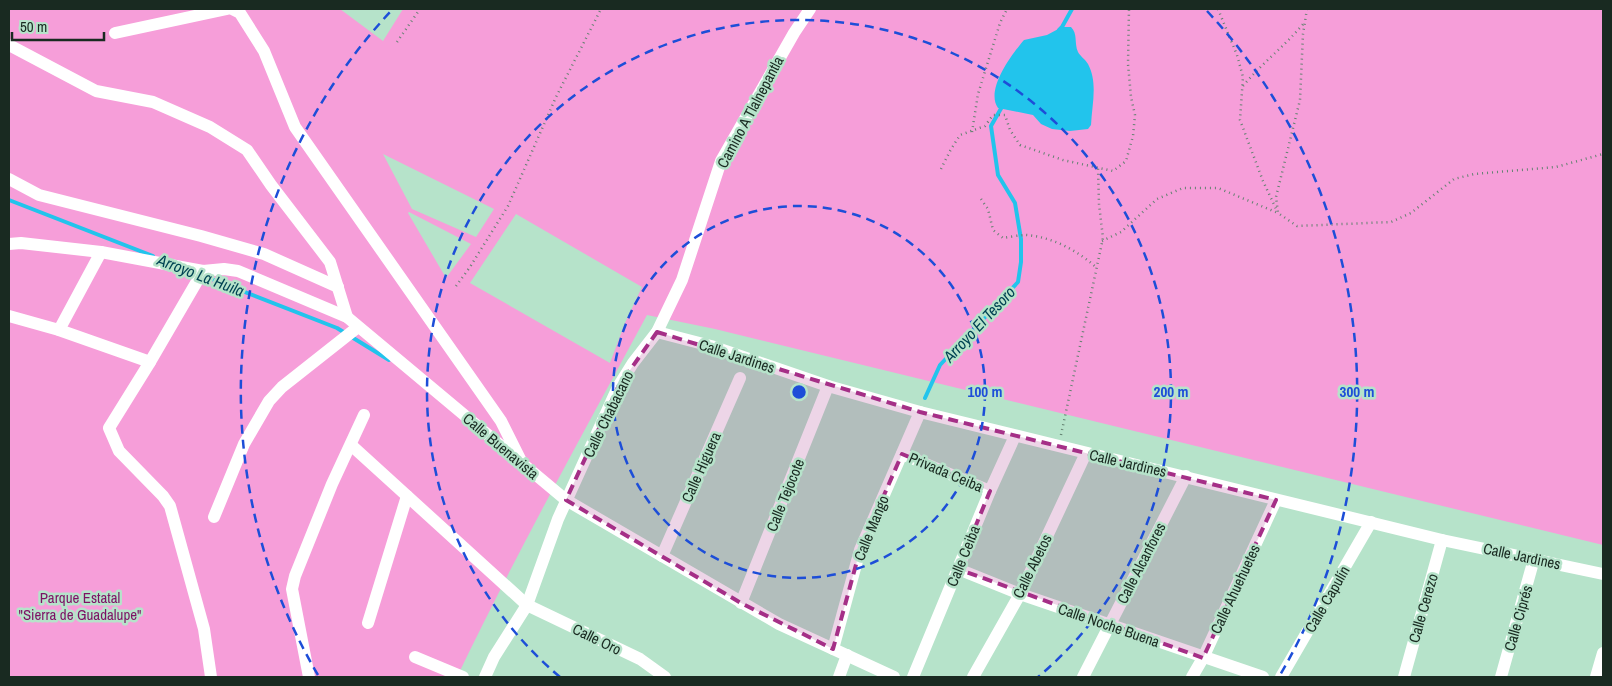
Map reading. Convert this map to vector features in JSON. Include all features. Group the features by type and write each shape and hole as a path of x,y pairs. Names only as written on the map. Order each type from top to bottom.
{"street":[{"path":"115,33 227,9"},
{"path":"232,9 240,12 264,51 295,127 501,421 522,463"},
{"name":"Camino A Tlalnepantla","path":"657,332 682,280 722,161 794,33 810,9"},
{"path":"9,45 96,91 154,102 210,127 247,150 271,185 330,262 347,317"},
{"path":"9,179 39,195 264,254 338,287"},
{"name":"Calle Buenavista","path":"9,244 21,243 101,252 203,271 224,269 238,271 347,317 566,500 778,624 894,677"},
{"path":"59,330 101,252"},
{"path":"203,271 109,428 119,451 163,496 170,506 204,629 211,677"},
{"path":"9,316 59,330 150,362"},
{"path":"214,517 244,444 269,401 282,387 358,327"},
{"name":"Calle Jardines","path":"657,332 710,346 828,386 920,412 1442,540 1603,574"},
{"name":"Calle Chabacano","path":"485,677 494,656 527,605 558,519 618,387 633,363 657,332"},
{"name":"Calle Higuera","path":"662,556 740,378"},
{"name":"Calle Tejocote","path":"741,603 828,386"},
{"name":"Calle Mango","path":"833,649 860,550 920,412"},
{"path":"309,677 292,589 295,576 332,484 364,415"},
{"name":"Calle Ceiba","path":"914,677 990,491 1015,436"},
{"name":"Calle Oro","path":"351,445 527,605 640,659 665,677"},
{"name":"Calle Abetos","path":"973,677 1020,594 1086,453"},
{"name":"Privada Ceiba","path":"902,454 990,491"},
{"name":"Calle Alcanfores","path":"1082,677 1186,476"},
{"path":"368,623 407,496"},
{"name":"Calle Ahuehuetes","path":"1192,677 1203,658 1276,500"},
{"name":"Calle Capulín","path":"1284,677 1371,522"},
{"name":"Calle Cerezo","path":"1404,677 1442,540"},
{"name":"Calle Ciprés","path":"1501,677 1534,559"},
{"name":"Calle Noche Buena","path":"958,569 1020,594 1262,677"},
{"path":"1596,677 1603,653"},
{"path":"839,677 847,655"},
{"path":"415,657 463,677"}],"path":[{"path":"397,42 420,9"},
{"path":"456,286 470,268 508,206 556,97 601,9"},
{"path":"972,132 978,94 1006,9"},
{"path":"941,169 960,135 985,126 993,115 1005,115 1010,130 1020,146 1063,160 1113,171 1126,161 1134,136 1135,115 1131,97 1128,64 1129,9"},
{"path":"1218,9 1237,55 1243,77 1240,120 1263,181 1278,213"},
{"path":"1278,213 1276,197 1300,100 1304,22 1307,9"},
{"path":"1242,87 1264,63 1291,39 1304,22"},
{"path":"1102,241 1121,232 1157,199 1183,188 1218,188 1278,213 1297,226 1392,222 1411,213 1454,179 1474,174 1556,167 1603,154"},
{"path":"1058,446 1102,241 1098,168"},
{"path":"981,199 988,209 993,230 1002,238 1026,235 1049,239 1082,255 1097,268"}],"highlighted area":[{"path":"657,332 920,412 1276,500 1203,658 958,569 990,491 902,454 860,550 833,649 741,603 566,500 618,387"}],"green space":[{"name":"Parque Estatal \"Sierra de Guadalupe\"","path":"9,9 340,9 383,41 403,9 1603,9 1603,545 715,329 647,315 526,540 457,677 9,677","holes":["383,154 494,209 476,237 412,209","408,213 471,244 446,278","516,214 642,287 625,323 610,363 470,283"]}],"water":[{"path":"1062,27 1071,27 1073,30 1078,52 1087,62 1091,71 1094,94 1091,125 1088,129 1070,131 1052,129 1041,124 1033,115 998,108 995,100 997,82 1007,63 1024,40 1047,35"}],"waterway":[{"name":"Arroyo El Tesoro","path":"1059,30 1072,9"},
{"name":"Arroyo El Tesoro","path":"925,398 940,365 1018,282 1021,262 1021,239 1015,203 998,175 991,126 1003,105"},
{"name":"Arroyo La Huila","path":"9,200 153,256"},
{"name":"Arroyo La Huila","path":"204,276 337,328 389,360"}]}
